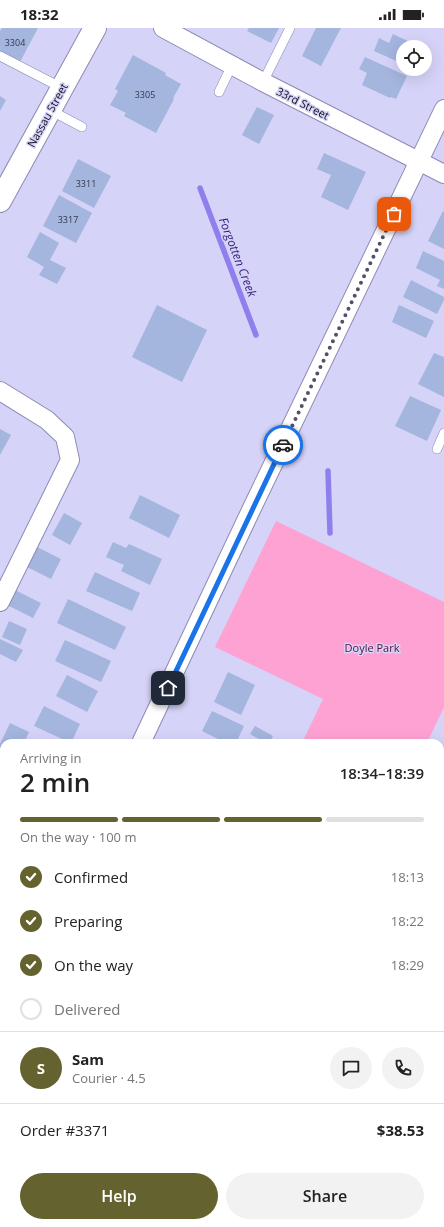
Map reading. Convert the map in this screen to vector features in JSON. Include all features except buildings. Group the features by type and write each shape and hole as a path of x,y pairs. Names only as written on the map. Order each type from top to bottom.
{"street":[{"name":"Nassau Street","path":"0,201 95,28"},
{"name":"33rd Street","path":"163,28 232,66 419,163 444,174"},
{"path":"144,739 253,507 444,110"},
{"path":"0,391 47,420 65,437 70,460 0,602"}],"lane":[{"path":"263,82 290,28"},
{"path":"0,56 62,88"},
{"path":"219,92 232,66"},
{"path":"50,110 82,127"},
{"path":"437,448 444,433"}],"green space":[{"name":"Doyle Park","path":"276,521 444,602 444,707 429,739 304,739 323,699 215,647"}],"waterway":[{"name":"Forgotten Creek","path":"200,188 256,335"},
{"name":"Forgotten Creek","path":"328,471 330,533"}],"way so far":[{"path":"283,445 394,214"}],"route":[{"path":"168,688 283,445"}]}
